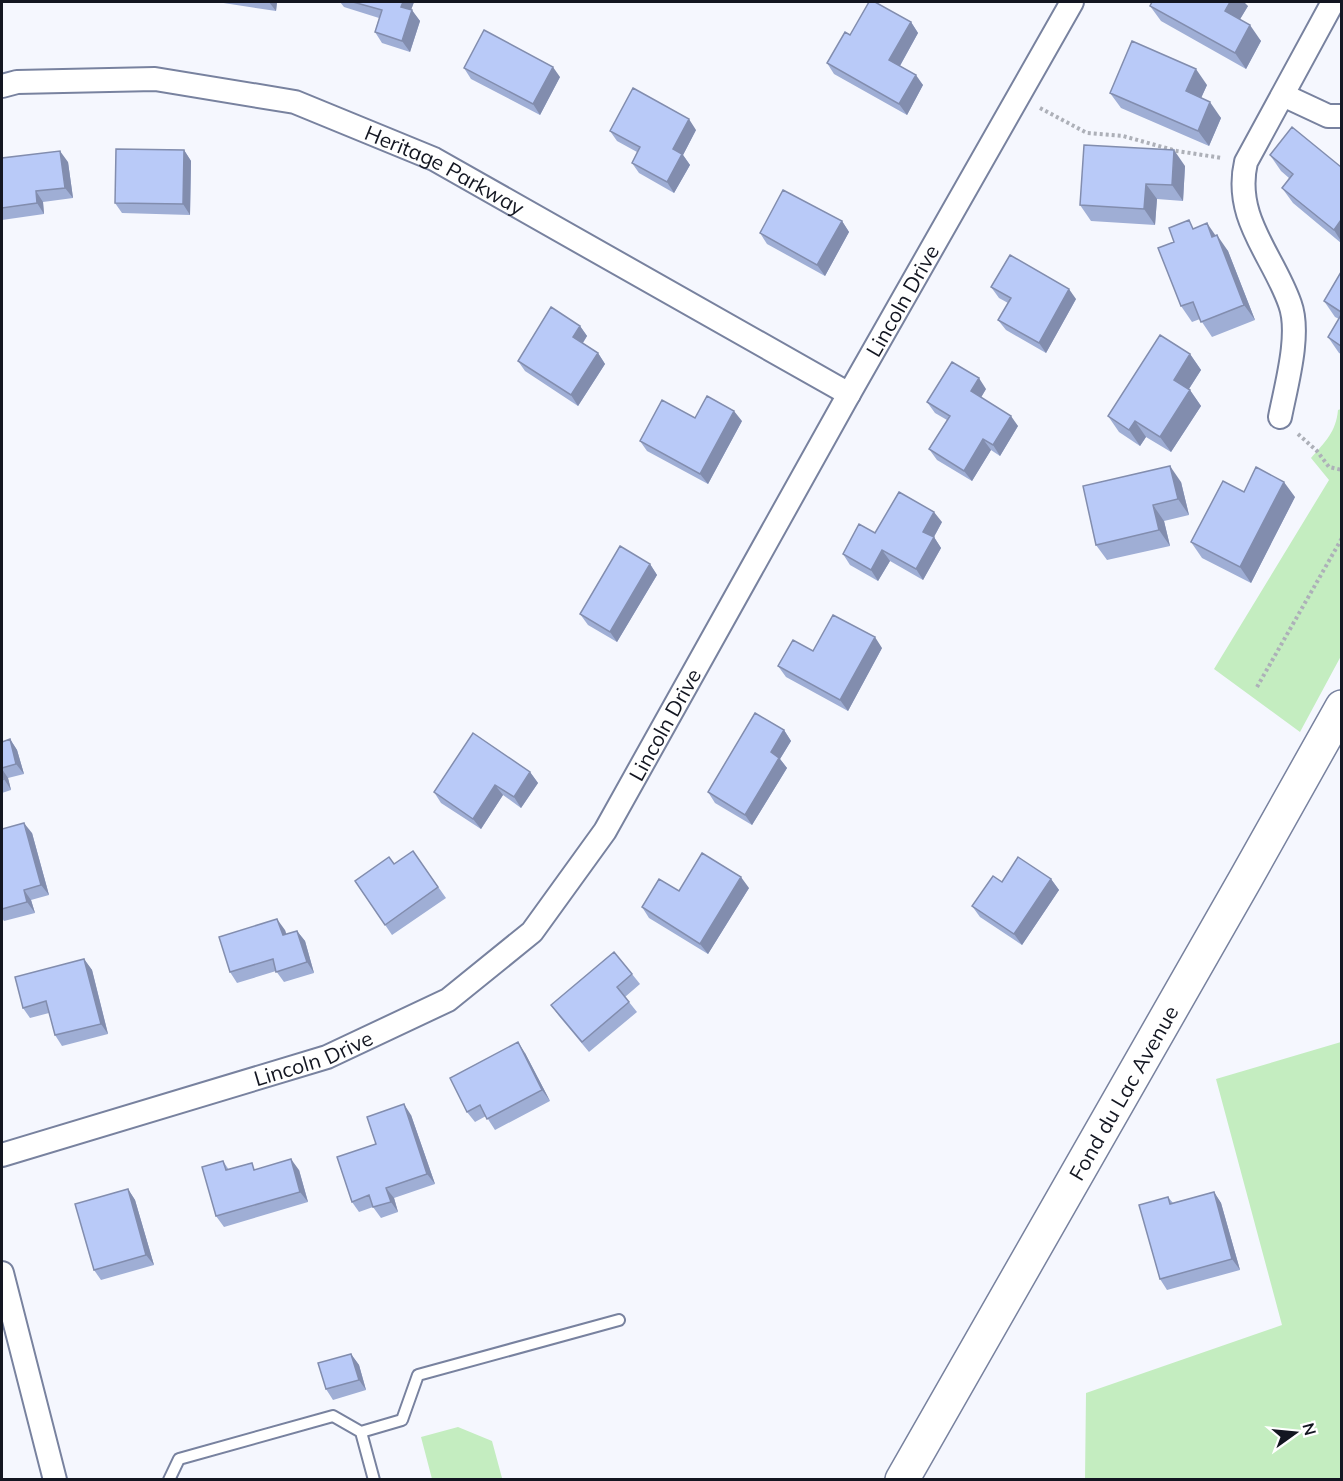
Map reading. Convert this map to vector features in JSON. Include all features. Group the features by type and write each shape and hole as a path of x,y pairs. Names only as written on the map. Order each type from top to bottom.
{"main road":[{"name":"Fond du Lac Avenue","path":"902,1479 1246,878 1341,707"}],"street":[{"name":"Lincoln Drive","path":"2,1155 327,1057 448,1000 532,932 605,831 849,394 1072,2"},
{"path":"1280,417 1290,371 1294,326 1290,305 1253,228 1244,203 1242,180 1246,162 1283,95 1334,12"},
{"name":"Heritage Parkway","path":"2,86 17,82 155,79 295,102 434,159 849,394"},
{"path":"1283,95 1328,116 1341,116"},
{"path":"2,1273 55,1479"}],"lane":[{"path":"361,1432 402,1420 418,1375 619,1320"},
{"path":"169,1479 179,1459 333,1416 361,1432 374,1479"}],"path":[{"path":"1018,96 1087,132 1123,136 1177,150 1246,162"},
{"path":"1280,417 1317,451 1329,467 1341,470"},
{"path":"1257,687 1341,538"}],"green space":[{"path":"1341,409 1341,656 1300,732 1214,669 1329,480 1311,458 1329,436 1335,425 1338,410"},
{"path":"1341,1042 1341,1479 1085,1479 1086,1393 1282,1325 1216,1079"},
{"path":"458,1427 492,1441 502,1478 432,1479 421,1437"}],"building":[{"path":"353,2 403,2 401,7 412,10 402,41 375,32 382,10"},
{"path":"869,2 875,2 911,22 889,60 916,75 899,104 827,63 845,32 850,35"},
{"path":"1152,2 1230,2 1225,11 1250,25 1235,53 1150,6"},
{"path":"484,30 553,67 533,104 464,68"},
{"path":"1132,41 1196,69 1186,91 1210,102 1198,131 1110,93"},
{"path":"633,88 689,119 673,149 682,154 667,182 632,163 640,147 610,131"},
{"path":"1292,127 1341,167 1341,220 1334,230 1282,188 1293,174 1270,155"},
{"path":"1084,145 1174,150 1172,185 1146,184 1144,209 1080,205"},
{"path":"116,149 184,150 183,204 115,203"},
{"path":"60,151 65,188 36,191 37,203 2,208 2,158"},
{"path":"783,190 842,221 817,265 760,233"},
{"path":"1189,220 1193,229 1207,223 1212,237 1217,235 1244,305 1201,322 1193,302 1181,306 1158,248 1174,242 1169,228"},
{"path":"1010,255 1069,289 1039,343 998,320 1011,298 991,287"},
{"path":"1341,272 1341,312 1324,301"},
{"path":"551,307 580,326 573,337 598,353 571,395 518,361"},
{"path":"1341,315 1341,346 1328,337"},
{"path":"1160,335 1190,354 1174,380 1190,390 1160,437 1135,421 1129,430 1108,416"},
{"path":"952,362 979,378 971,391 1011,416 993,445 983,439 964,471 929,449 950,416 927,402"},
{"path":"707,396 734,411 700,474 640,441 662,400 695,418"},
{"path":"1170,466 1178,499 1153,505 1159,530 1096,545 1083,486"},
{"path":"1256,467 1284,482 1240,567 1191,542 1223,481 1244,492"},
{"path":"899,492 934,512 923,532 934,537 916,569 882,550 871,570 843,554 859,524 875,533"},
{"path":"620,546 650,564 610,632 580,614"},
{"path":"833,615 875,637 840,700 778,666 793,640 813,651"},
{"path":"755,713 784,730 771,752 779,758 745,815 708,792"},
{"path":"473,733 530,772 514,797 495,785 473,819 434,792"},
{"path":"10,739 16,764 2,768 2,742"},
{"path":"24,823 41,885 24,890 27,902 2,909 2,829"},
{"path":"413,851 438,887 385,925 355,881 389,857 394,864"},
{"path":"702,853 741,877 700,944 642,907 659,879 679,891"},
{"path":"1018,857 1051,879 1014,934 972,906 993,876 1002,882"},
{"path":"277,919 283,935 297,931 307,962 276,972 273,959 230,972 219,937"},
{"path":"614,952 632,974 617,987 629,1002 582,1042 551,1005"},
{"path":"84,959 101,1024 55,1035 46,1001 23,1008 15,977"},
{"path":"518,1042 542,1090 487,1119 480,1105 467,1112 450,1078"},
{"path":"404,1104 427,1174 386,1188 391,1202 373,1207 369,1195 352,1202 337,1157 376,1144 367,1117"},
{"path":"291,1159 300,1192 216,1216 202,1167 223,1161 226,1170 252,1163 254,1170"},
{"path":"128,1189 146,1255 94,1270 75,1204"},
{"path":"1214,1192 1232,1259 1160,1279 1139,1205 1168,1197 1170,1204"},
{"path":"351,1354 359,1380 326,1389 318,1363"}]}
